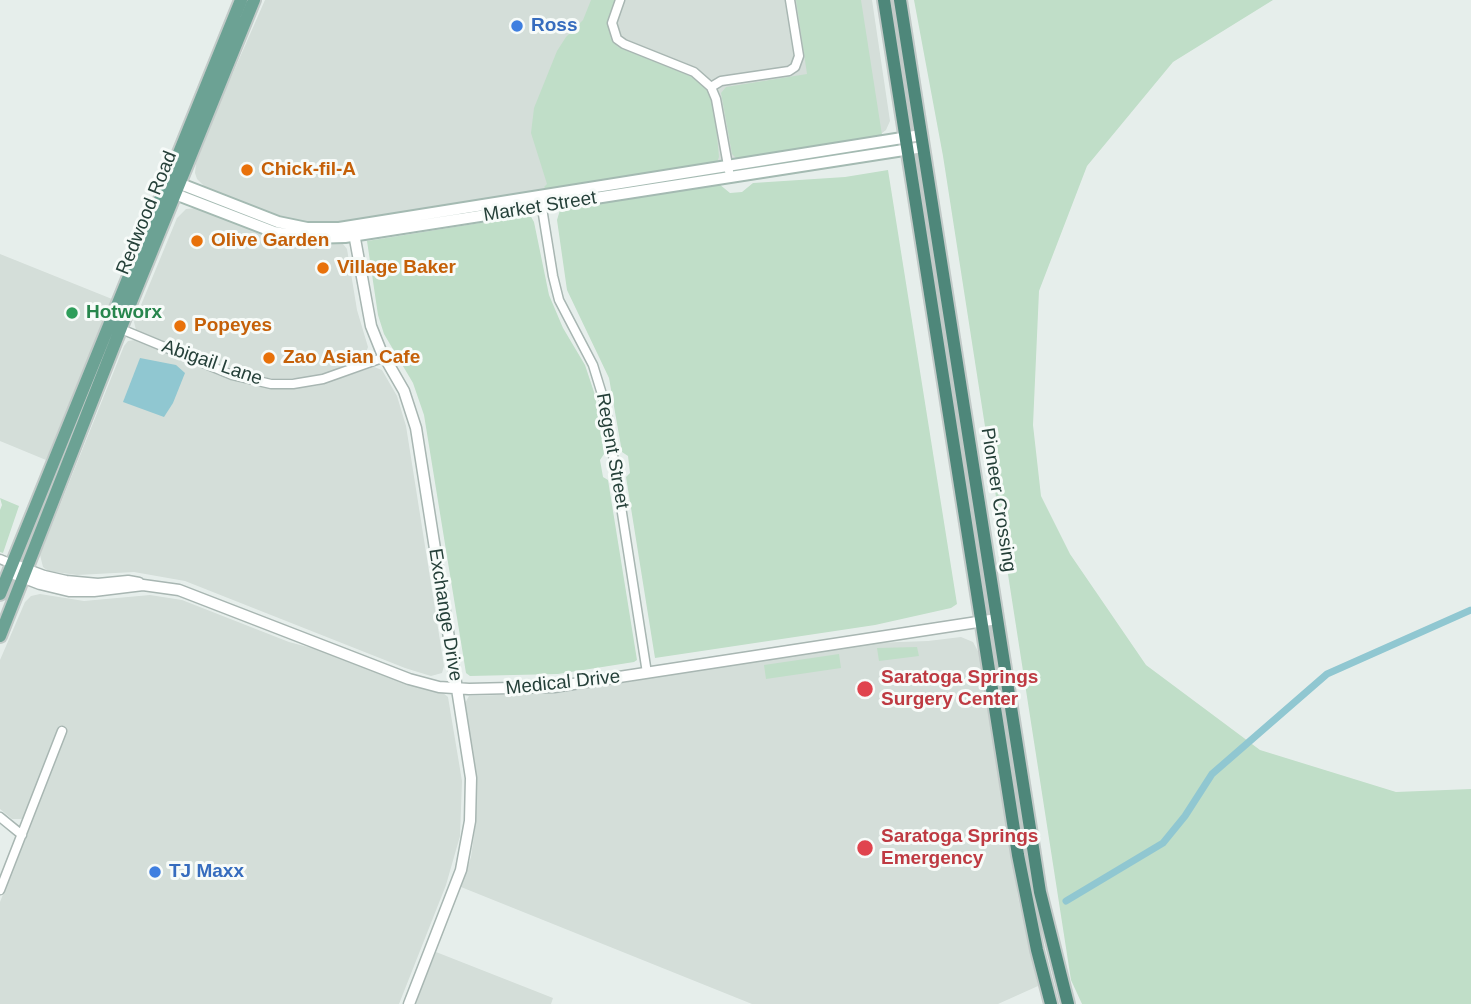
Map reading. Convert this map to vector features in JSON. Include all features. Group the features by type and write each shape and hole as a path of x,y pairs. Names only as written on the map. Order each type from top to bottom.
{"highway":[{"name":"Pioneer Crossing","path":"884,0 1020,867 1051,1004"},
{"name":"Pioneer Crossing","path":"900,0 1040,892 1068,1004"}],"main road":[{"name":"Redwood Road","path":"0,636 121,329 241,0"},
{"name":"Redwood Road","path":"0,593 5,566 254,0"},
{"name":"Market Street","path":"172,187 274,232 309,238 922,141"}],"street":[{"path":"620,0 612,23 617,39 694,72 711,88 716,99 729,172"},
{"path":"711,88 721,81 789,71 795,67 799,56 790,0"},
{"name":"Regent Street","path":"541,202 559,300 593,365 606,404 647,673"},
{"name":"Exchange Drive","path":"354,232 368,318 404,391 416,428 471,778 469,833 458,879 409,1004"},
{"name":"Abigail Lane","path":"121,329 232,374 271,384 293,384 323,379 385,357"},
{"name":"Medical Drive","path":"5,566 25,574 66,581 98,584 128,581 189,593 409,679 431,686 457,688 547,688 997,619"},
{"path":"0,890 62,731"},
{"path":"0,817 22,835"}],"shaded area":[{"path":"265,0 872,0 890,121 886,130 877,137 331,225 286,221 205,187 195,173 196,163 222,98"},
{"path":"197,208 270,236 343,244 347,249 357,310 368,347 364,358 307,378 267,378 235,370 136,330 134,322 177,218 186,209"},
{"path":"0,254 112,299 46,460 0,441"},
{"path":"135,340 237,381 274,389 316,386 374,367 382,370 397,396 406,426 444,666 442,673 431,676 405,668 185,581 134,572 77,575 48,571 43,567 40,555 124,346 128,341"},
{"path":"40,594 84,601 150,595 182,600 289,642 319,650 408,685 443,693 448,697 462,781 460,836 446,885 399,1004 0,1004 0,902 31,823 12,819 0,809 0,660 25,602 31,596"},
{"path":"961,637 973,642 980,655 1018,897 1038,986 998,1004 752,1004 461,887 471,857 476,821 475,776 464,705 469,696 559,693 873,643"},
{"path":"436,952 553,998 551,1004 415,1004"}],"green space":[{"path":"591,0 617,0 608,26 611,39 618,47 690,76 705,87 715,114 719,157 717,162 547,190 544,187 547,184 531,133 534,108 557,51 566,37 583,20"},
{"path":"796,0 861,0 882,135 739,161 732,154 721,93 726,87 807,74"},
{"path":"914,0 1273,0 1173,62 1087,166 1039,291 1033,425 1041,496 1070,554 1146,665 1260,750 1396,792 1471,789 1471,1004 1082,1004 1071,980 943,156"},
{"path":"888,170 957,604 951,608 875,625 655,658 626,477 630,473 628,456 622,452 609,378 567,290 557,220 560,210 719,184 730,193 742,192 753,183 845,177"},
{"path":"530,215 534,222 549,295 563,328 585,365 595,395 604,454 600,460 603,477 608,480 637,660 558,674 470,676 466,673 424,415 413,383 384,334 378,315 367,241"},
{"path":"0,498 19,506 3,553 0,552"},
{"path":"917,647 919,656 879,661 877,648"},
{"path":"839,654 841,668 766,679 764,665"}],"water":[{"path":"140,358 176,365 185,373 164,417 123,402"}],"waterway":[{"path":"1066,901 1163,843 1185,816 1212,774 1327,674 1471,610"}],"place":[{"name":"Ross","path":"517,26"},
{"name":"Chick-fil-A","path":"247,170"},
{"name":"Olive Garden","path":"197,241"},
{"name":"Village Baker","path":"323,268"},
{"name":"Hotworx","path":"72,313"},
{"name":"Popeyes","path":"180,326"},
{"name":"Zao Asian Cafe","path":"269,358"},
{"name":"Saratoga Springs Surgery Center","path":"865,689"},
{"name":"Saratoga Springs Emergency","path":"865,848"},
{"name":"TJ Maxx","path":"155,872"}]}
